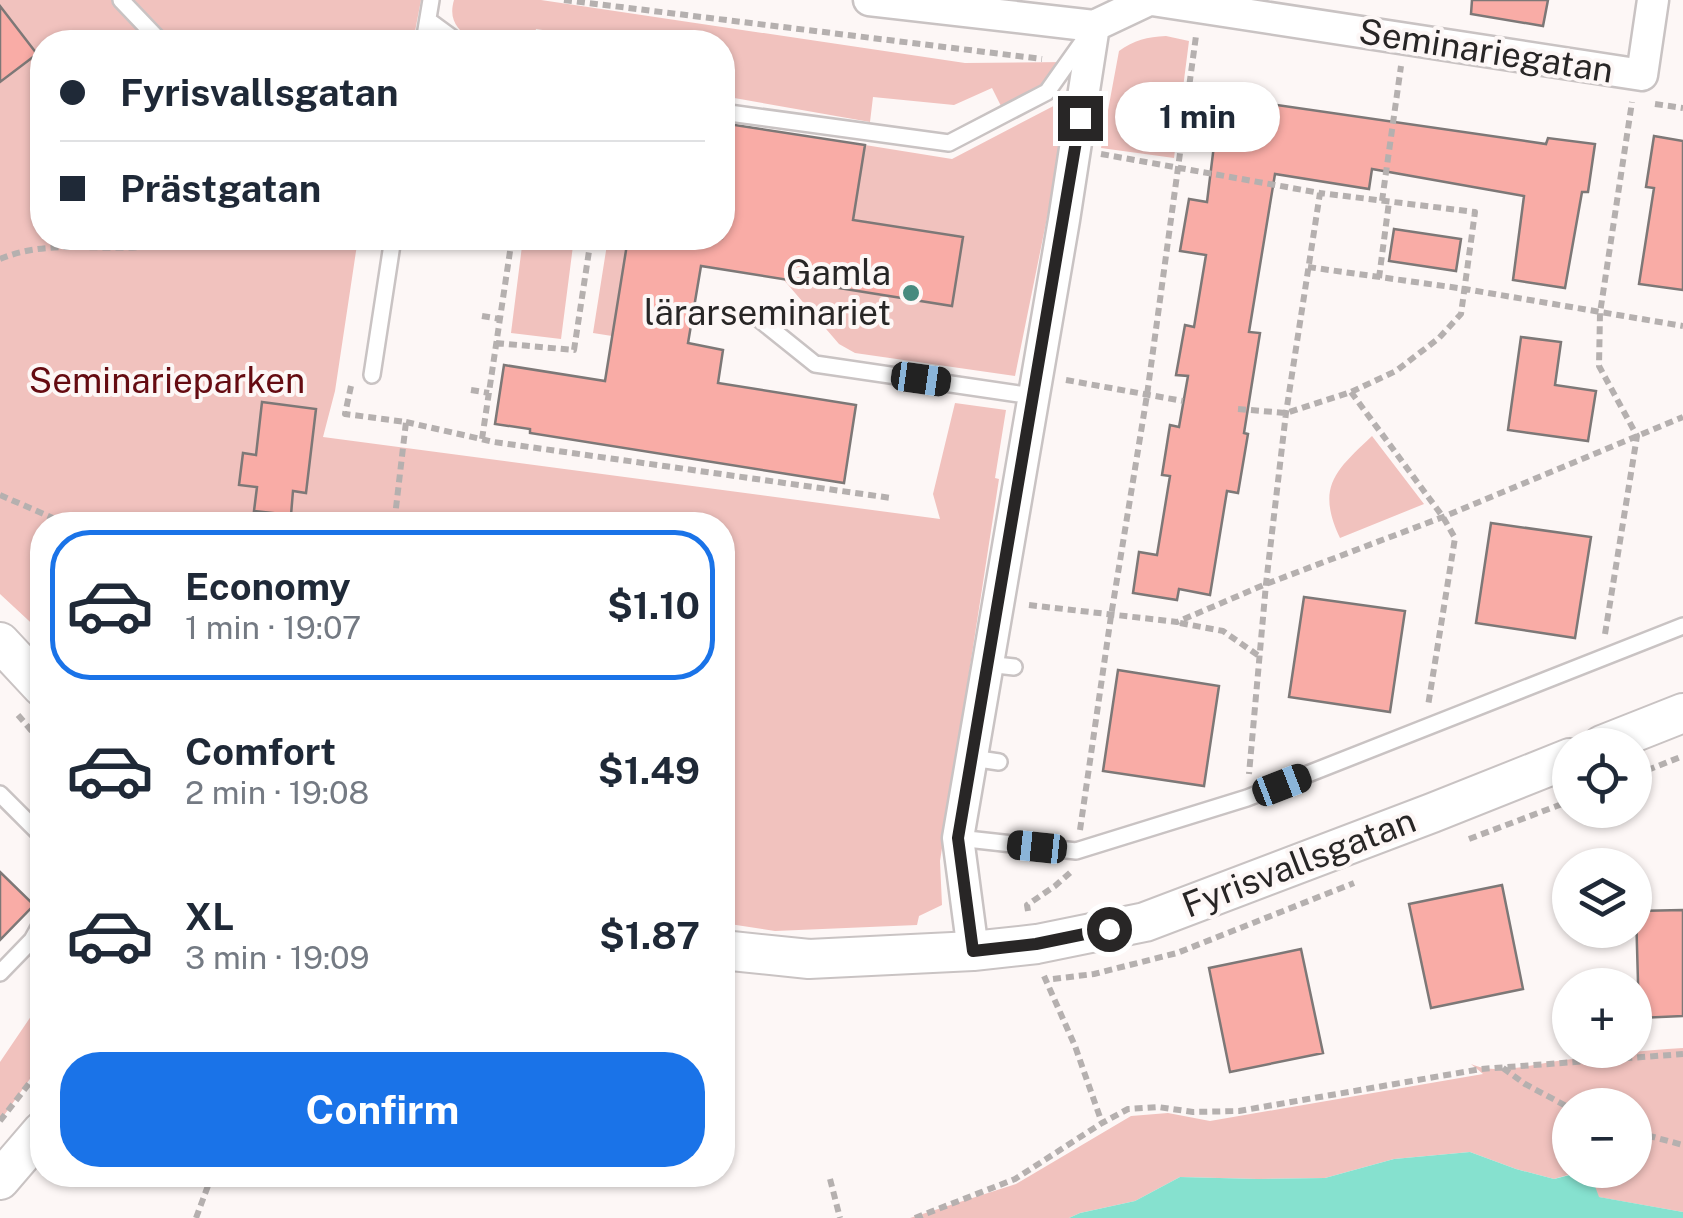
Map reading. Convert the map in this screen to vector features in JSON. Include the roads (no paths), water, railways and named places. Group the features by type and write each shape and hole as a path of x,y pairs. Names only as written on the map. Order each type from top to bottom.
{"street":[{"path":"871,0 1094,26 1075,149 1057,322 1035,386 1036,437 998,601 1000,665 986,760 958,838 973,951"},
{"name":"Seminariegatan","path":"1094,26 1151,0 1637,88 1653,0"},
{"path":"0,642 26,697"},
{"path":"1644,728 1683,712"},
{"name":"Fyrisvallsgatan","path":"735,951 809,959 973,951 1036,944 1145,922 1552,765"},
{"path":"0,1180 30,1145"}],"lane":[{"path":"121,0 150,30"},
{"path":"426,30 431,0"},
{"path":"428,20 442,30"},
{"path":"735,114 949,143 1047,92 1094,26"},
{"path":"373,368 391,250"},
{"path":"754,315 815,364 1035,386"},
{"path":"958,838 1076,851 1247,798 1683,626"},
{"path":"0,794 30,824"},
{"path":"0,972 30,942"}],"place":[{"name":"Gamla lärarseminariet","path":"911,293"}],"park label":[{"name":"Seminarieparken","path":"167,381"}]}
